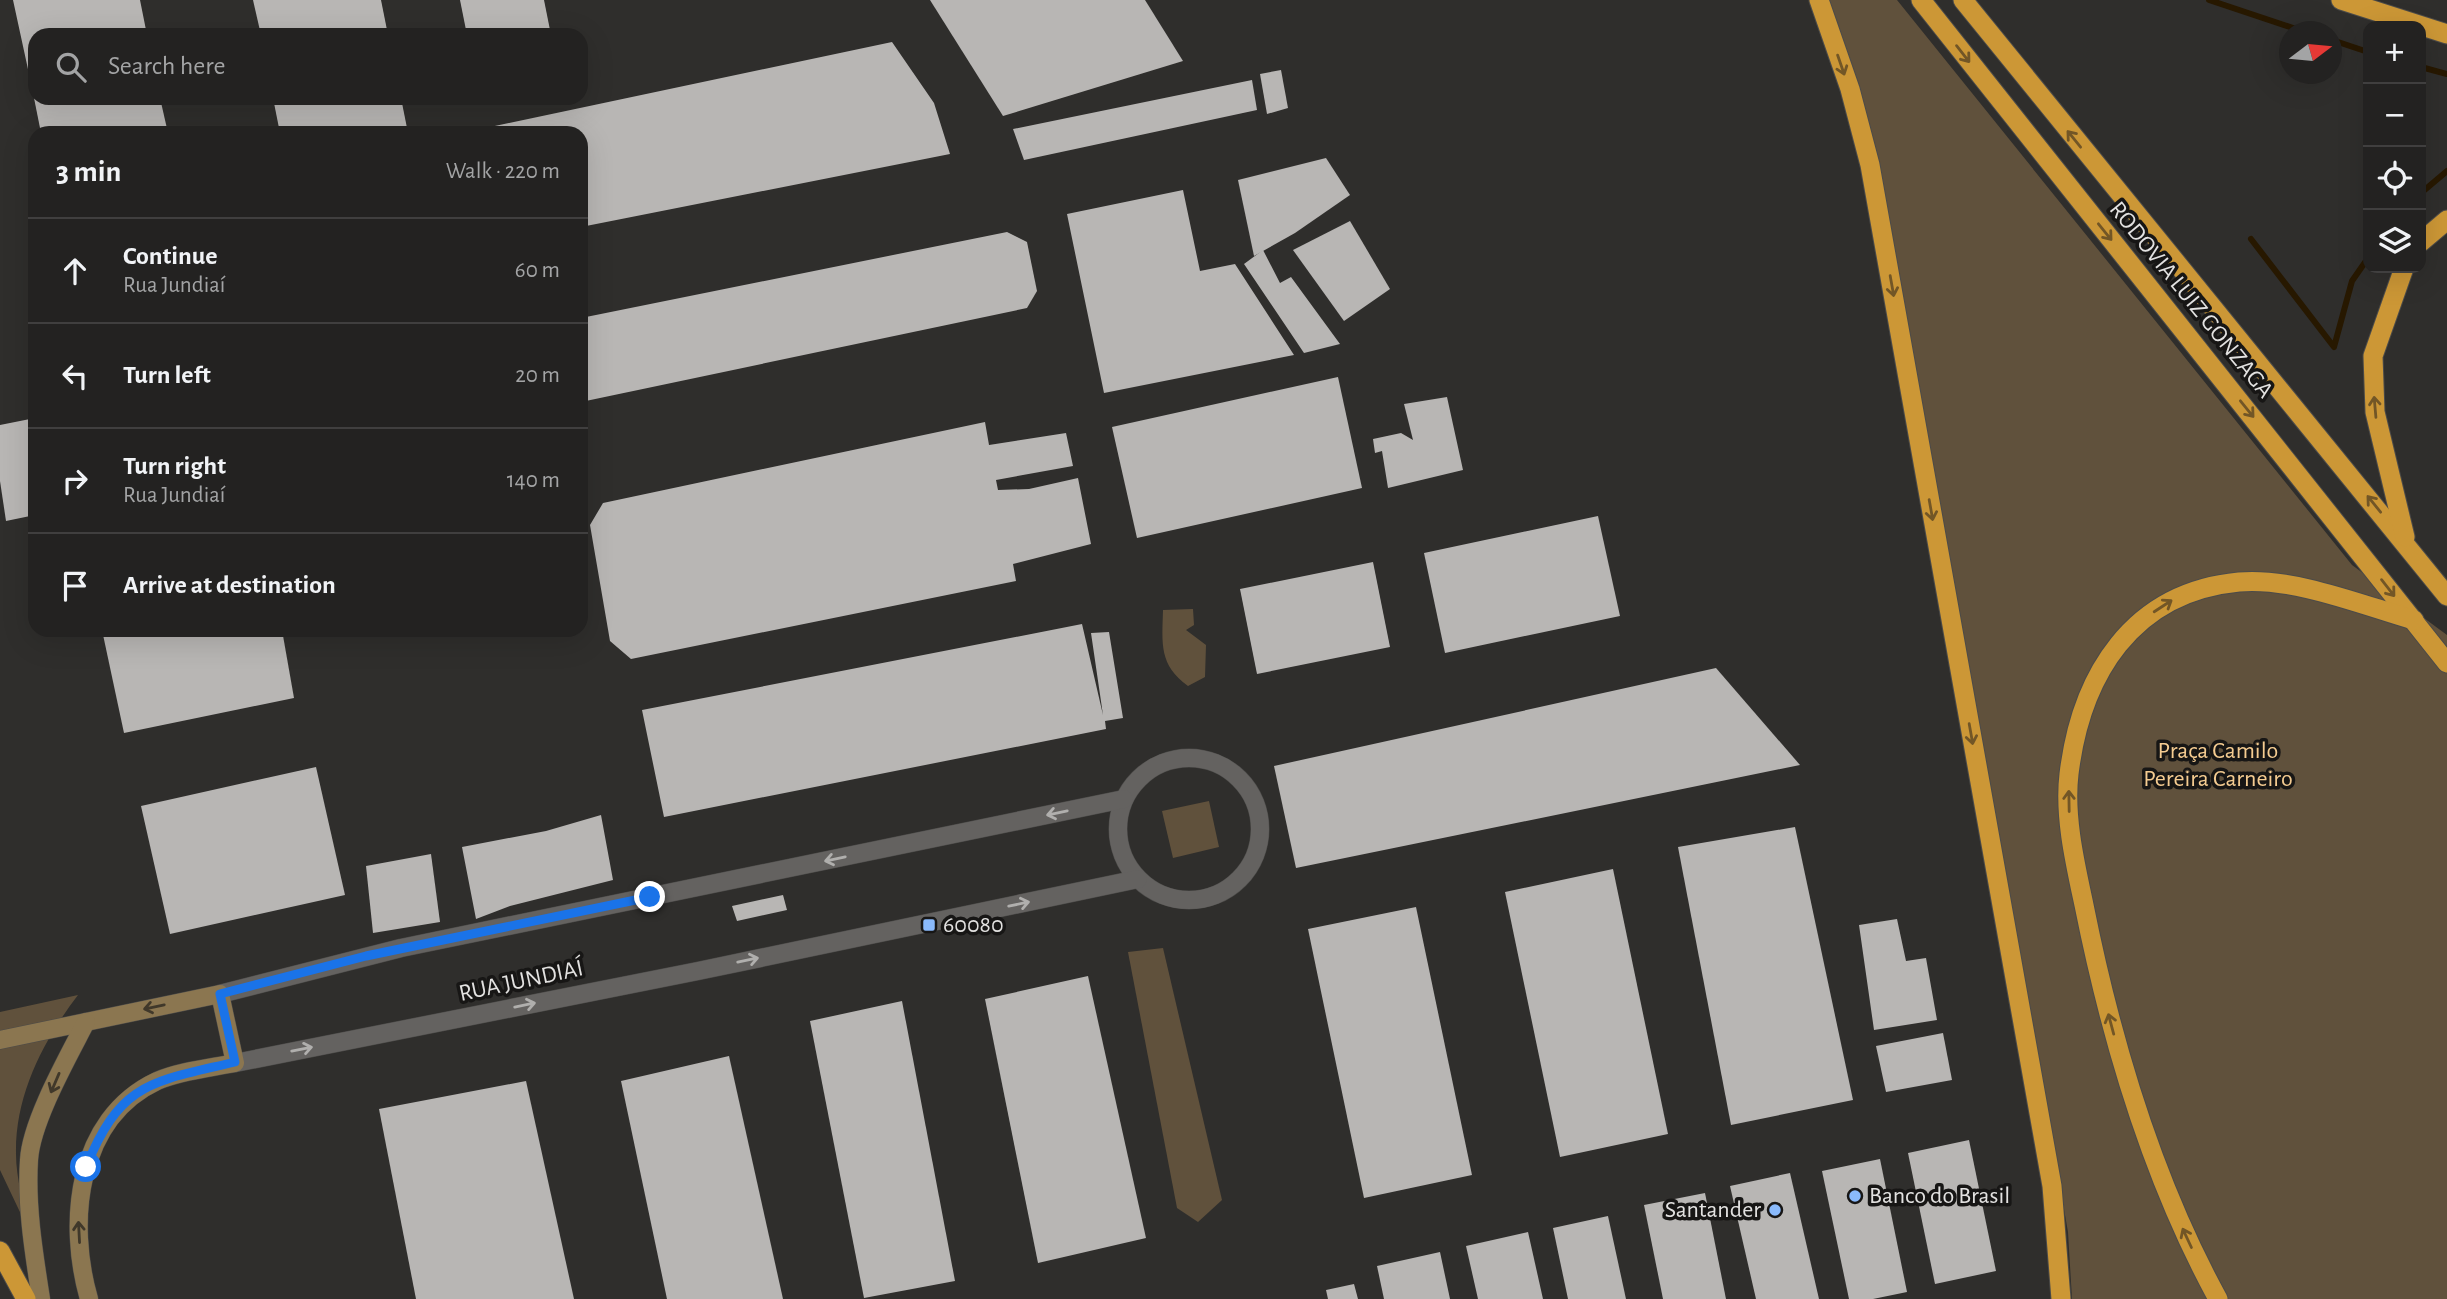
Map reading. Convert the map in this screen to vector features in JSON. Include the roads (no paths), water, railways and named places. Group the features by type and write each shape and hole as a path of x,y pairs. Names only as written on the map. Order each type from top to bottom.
{"highway":[{"path":"1819,0 1850,89 1870,165 2052,1186 2061,1299"},
{"name":"RODOVIA LUIZ GONZAGA","path":"1921,0 2447,663"},
{"name":"RODOVIA LUIZ GONZAGA","path":"1963,0 2447,596"},
{"path":"2341,0 2447,34"},
{"path":"2426,238 2447,220"},
{"path":"2402,273 2373,356 2375,412 2390,486 2407,545"},
{"path":"2218,1299 2187,1238 2137,1110 2093,951 2068,807 2069,774 2091,684 2110,652 2136,624 2176,598 2203,589 2240,582 2284,585 2418,625"},
{"path":"0,1251 26,1299"}],"main road":[{"path":"0,1040 220,994 235,1062"},
{"path":"41,1299 33,1242 29,1158 59,1073 86,1022"},
{"name":"RUA JUNDIAÍ","path":"89,1299 80,1259 78,1217 86,1167 102,1129 134,1094 159,1080 235,1062"}],"street":[{"path":"1189,758 1210,761 1231,773 1248,790 1258,813 1259,837 1252,861 1238,880 1225,891 1191,901 1174,899 1158,893 1138,879 1125,861 1119,841 1118,820 1124,799 1134,784 1149,770 1168,761 1189,758"},
{"path":"220,994 389,951 1124,799"},
{"name":"RUA JUNDIAÍ","path":"235,1062 712,968 1138,879"}],"waterway":[{"path":"2209,0 2279,23"},
{"path":"2342,43 2363,50"},
{"path":"2426,68 2447,74"},
{"path":"2426,189 2447,171"},
{"path":"2251,239 2334,347 2352,281 2363,265"}],"place":[{"name":"60080","path":"929,925"},
{"name":"Banco do Brasil","path":"1855,1196"},
{"name":"Santander","path":"1775,1210"}],"park label":[{"name":"Praça Camilo Pereira Carneiro","path":"2218,765"}]}
